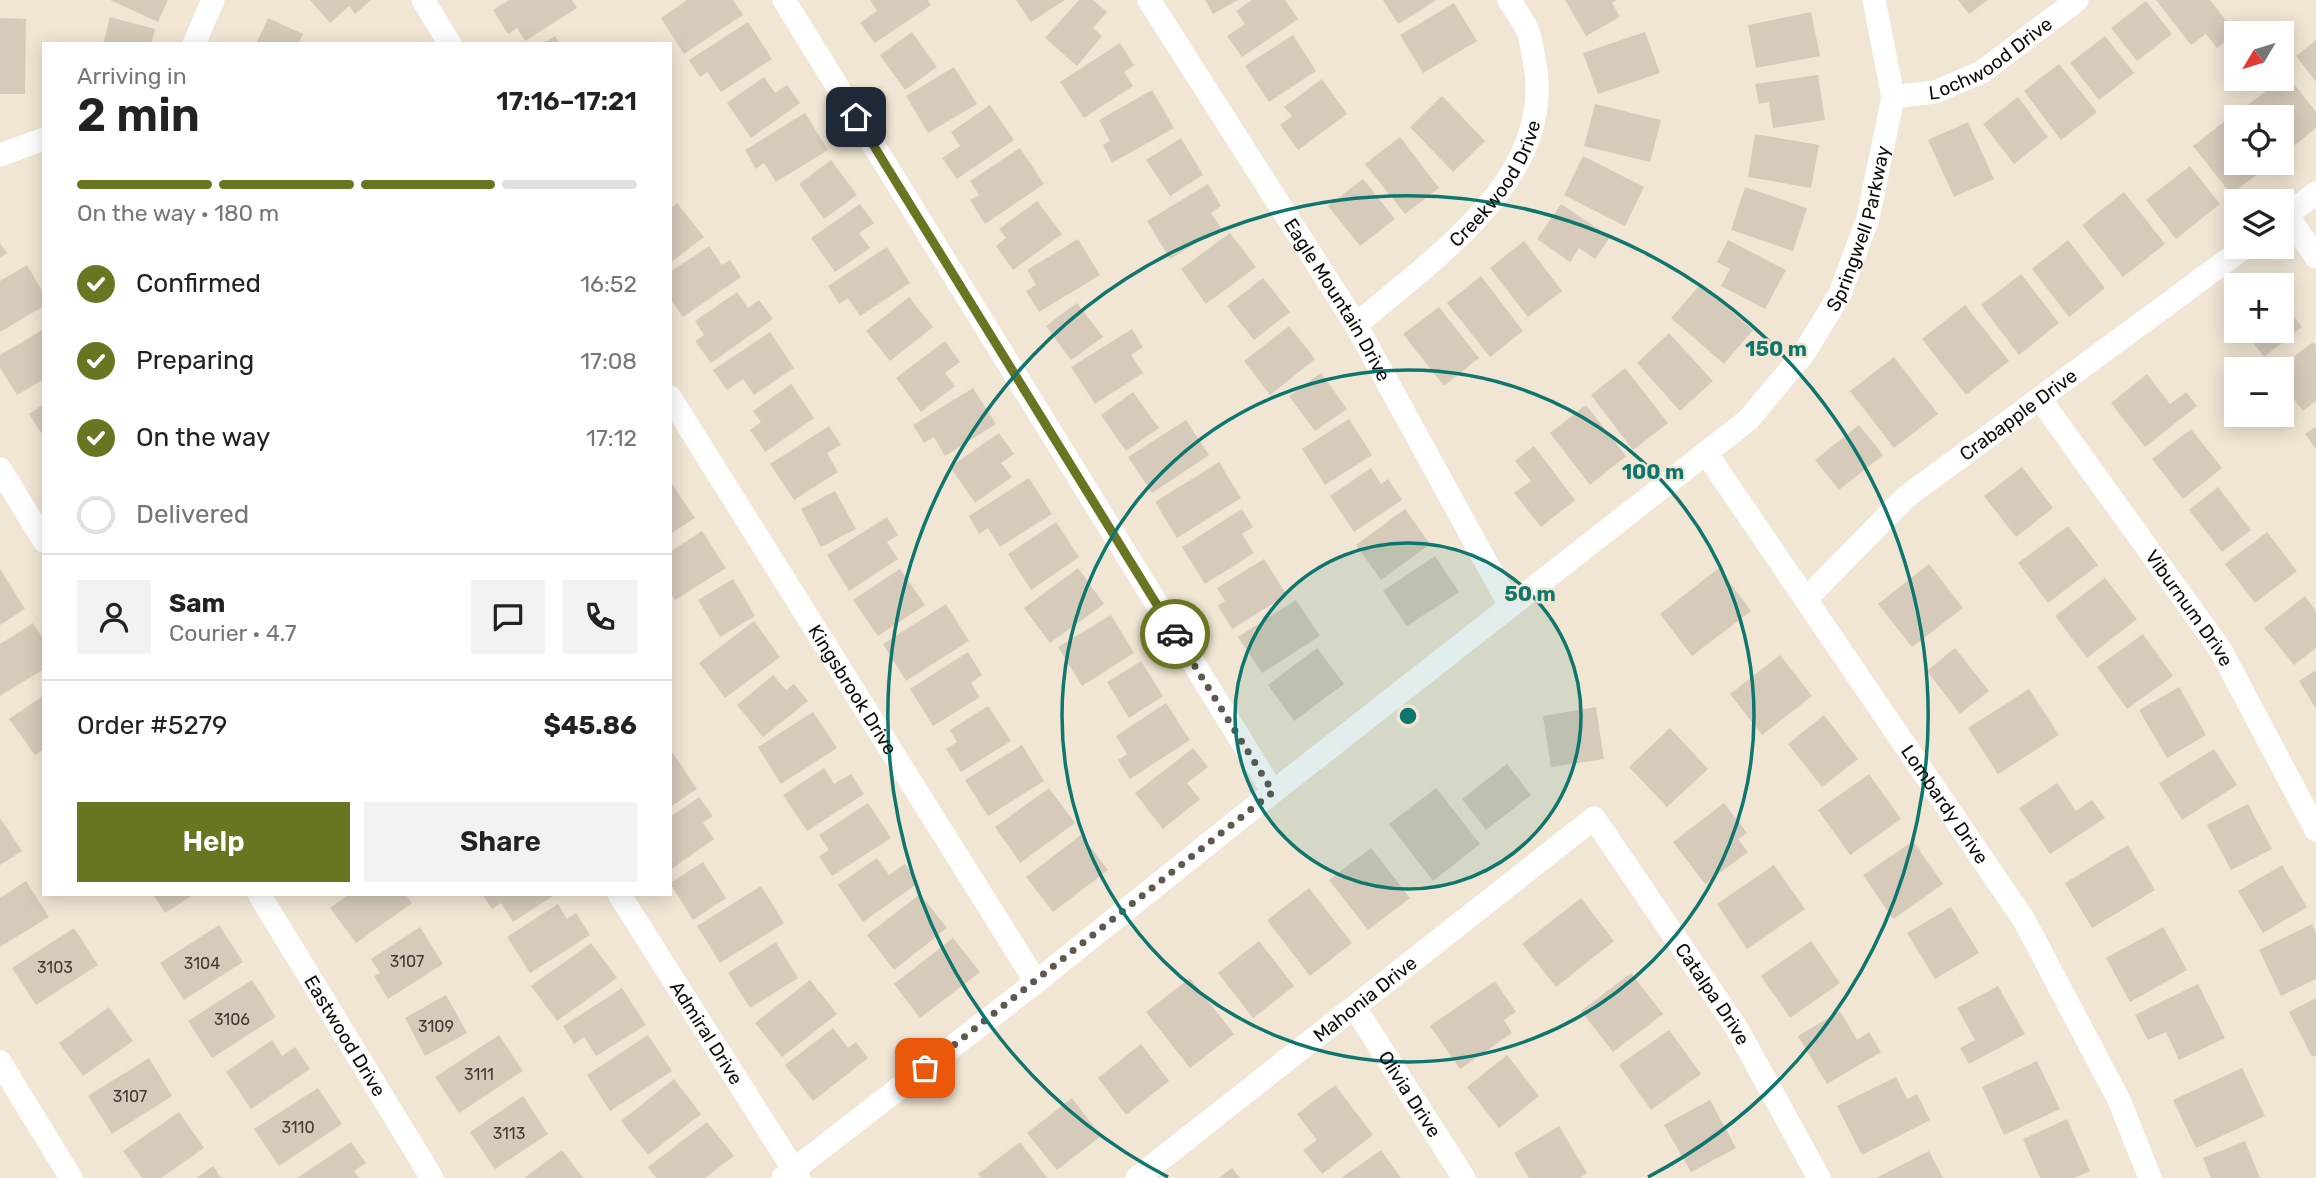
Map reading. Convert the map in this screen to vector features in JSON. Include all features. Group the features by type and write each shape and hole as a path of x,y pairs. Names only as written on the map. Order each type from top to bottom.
{"street":[{"path":"195,42 213,0"},
{"path":"423,0 449,42"},
{"path":"784,0 1273,792"},
{"name":"Eagle Mountain Drive","path":"1149,0 1356,325 1510,606"},
{"name":"Creekwood Drive","path":"1356,325 1469,228 1500,194 1525,150 1534,117 1538,80 1527,30 1509,0"},
{"name":"Springwell Parkway","path":"792,1176 1273,792 1748,420 1804,353 1840,294 1868,218 1893,97 1874,0"},
{"name":"Lochwood Drive","path":"1893,97 1935,92 1982,72 2077,0"},
{"path":"0,155 42,140"},
{"path":"2294,210 2316,193"},
{"path":"2294,230 2316,257"},
{"name":"Crabapple Drive","path":"1806,599 1906,497 2229,259"},
{"name":"Viburnum Drive","path":"2040,399 2220,649 2316,830"},
{"name":"Kingsbrook Drive","path":"672,400 1035,982"},
{"name":"Lombardy Drive","path":"1706,453 2024,920 2119,1100 2150,1178"},
{"path":"0,469 42,538"},
{"name":"Mahonia Drive","path":"1137,1178 1594,818"},
{"name":"Catalpa Drive","path":"1594,818 1736,1027 1819,1178"},
{"name":"Eastwood Drive","path":"260,896 432,1178"},
{"name":"Admiral Drive","path":"620,896 792,1176"},
{"name":"Olivia Drive","path":"1355,1008 1464,1178"},
{"path":"0,1062 71,1178"}],"building":[{"path":"110,0 168,0 158,22"},
{"path":"310,0 371,0 355,14 349,6 330,23"},
{"path":"509,0 572,0 577,8 525,41 517,28 508,34 493,10"},
{"path":"687,0 733,0 743,15 684,54 661,18"},
{"path":"870,0 928,0 931,5 875,43 860,23 877,11"},
{"path":"1016,0 1065,0 1031,22"},
{"path":"1079,0 1093,0 1107,12 1093,28 1102,36 1077,66 1045,38"},
{"path":"1205,0 1238,0 1213,14"},
{"path":"1252,0 1285,0 1298,19 1242,57 1227,36 1245,24 1236,11"},
{"path":"1383,0 1437,0 1398,24"},
{"path":"1565,0 1616,0 1612,3 1620,17 1586,36"},
{"path":"1958,0 1988,0 1969,14"},
{"path":"2156,0 2210,0 2227,21 2224,21 2224,42 2217,48 2206,34 2191,45"},
{"path":"2146,1 2172,34 2137,61 2111,28"},
{"path":"1454,3 1477,41 1423,73 1400,35"},
{"path":"1811,12 1820,56 1756,68 1748,25"},
{"path":"110,17 155,29 152,42 104,42"},
{"path":"0,18 26,19 25,94 0,94"},
{"path":"268,18 303,34 299,42 257,42"},
{"path":"748,22 772,59 721,92 707,72 700,77 689,60"},
{"path":"912,32 937,67 905,90 880,55"},
{"path":"1645,32 1660,73 1598,94 1583,53"},
{"path":"1293,35 1316,71 1269,102 1245,66"},
{"path":"555,36 559,42 545,42"},
{"path":"2105,36 2134,73 2099,100 2070,63"},
{"path":"2316,40 2316,82 2296,56"},
{"path":"1120,43 1134,65 1124,72 1133,86 1084,118 1060,82"},
{"path":"2059,64 2097,112 2061,140 2024,91"},
{"path":"954,67 977,104 928,133 906,96"},
{"path":"1818,75 1825,120 1773,128 1769,102 1759,104 1755,84"},
{"path":"764,77 775,93 787,85 800,103 751,138 727,103"},
{"path":"1322,79 1347,114 1298,150 1280,125 1292,116 1284,107"},
{"path":"2294,84 2316,112 2316,128 2294,146 2294,105 2248,105 2266,91 2294,91"},
{"path":"1152,90 1174,128 1112,163 1103,145 1110,141 1099,120"},
{"path":"1442,96 1485,141 1453,172 1410,127"},
{"path":"2018,97 2048,137 2014,164 1983,124"},
{"path":"1595,104 1661,120 1650,162 1584,146"},
{"path":"990,105 1014,140 957,179 942,158 960,146 951,132"},
{"path":"805,113 828,150 776,182 764,163 756,169 745,150"},
{"path":"1968,122 1994,179 1954,197 1928,140"},
{"path":"2224,122 2224,175 2256,175 2238,189 2227,189 2193,146"},
{"path":"1755,134 1819,145 1811,188 1748,177"},
{"path":"1400,137 1439,188 1405,214 1365,164"},
{"path":"1181,138 1203,175 1170,196 1146,160"},
{"path":"1020,148 1044,184 985,224 970,200 979,195 970,181"},
{"path":"1583,156 1644,187 1625,226 1564,195"},
{"path":"831,160 857,195 824,219 799,184"},
{"path":"2190,166 2220,204 2176,239 2146,200"},
{"path":"1363,179 1395,219 1360,246 1328,206"},
{"path":"1208,184 1221,206 1211,213 1221,228 1170,259 1147,221"},
{"path":"1745,187 1807,208 1793,251 1731,230"},
{"path":"2124,192 2165,244 2123,277 2082,225"},
{"path":"1037,201 1062,234 1013,270 996,246 1006,238 999,229"},
{"path":"677,203 704,237 672,261 672,207"},
{"path":"860,204 874,223 859,233 870,248 835,272 811,238"},
{"path":"1561,204 1610,237 1595,259 1579,248 1570,262 1537,239"},
{"path":"1230,233 1256,267 1206,304 1181,269"},
{"path":"1078,239 1100,275 1039,312 1026,291 1036,285 1027,270"},
{"path":"1728,240 1786,270 1765,309 1721,286 1730,269 1717,262"},
{"path":"2068,240 2105,288 2069,317 2032,269"},
{"path":"1524,241 1562,291 1528,317 1490,268"},
{"path":"0,243 7,253 0,258"},
{"path":"709,246 722,265 730,260 741,277 683,317 672,301 672,271"},
{"path":"887,247 910,283 860,316 848,298 839,304 828,286"},
{"path":"27,265 42,291 42,307 0,332 0,281"},
{"path":"2021,274 2059,323 2019,355 1981,305"},
{"path":"1481,276 1523,331 1490,357 1447,303"},
{"path":"1263,278 1290,312 1254,340 1227,306"},
{"path":"1700,285 1753,330 1724,364 1671,318"},
{"path":"737,292 748,308 759,300 773,319 711,363 695,341 704,335 695,321"},
{"path":"909,297 933,327 890,361 866,331"},
{"path":"1077,303 1103,337 1071,360 1046,326"},
{"path":"1965,305 2009,361 1966,395 1922,339"},
{"path":"1439,307 1479,358 1444,386 1403,334"},
{"path":"2294,317 2302,327 2294,333"},
{"path":"1289,326 1315,359 1270,395 1244,361"},
{"path":"1132,329 1143,347 1131,355 1143,373 1095,404 1071,367"},
{"path":"42,330 42,380 17,395 0,368 0,355"},
{"path":"770,332 794,368 754,395 743,379 727,390 713,370"},
{"path":"1669,333 1713,381 1680,411 1637,363"},
{"path":"945,341 960,362 945,373 955,386 921,412 896,378"},
{"path":"2313,342 2316,346 2316,401 2303,411 2294,399 2294,357"},
{"path":"2253,343 2282,343 2264,357"},
{"path":"1894,357 1938,414 1894,448 1850,391"},
{"path":"1625,368 1668,423 1633,450 1591,395"},
{"path":"1321,373 1347,409 1315,431 1289,396"},
{"path":"2147,374 2170,404 2186,392 2197,406 2145,447 2111,403"},
{"path":"791,384 814,418 765,452 750,430 761,422 753,411"},
{"path":"973,388 996,424 945,456 934,437 924,443 913,425"},
{"path":"1133,392 1159,428 1126,451 1101,415"},
{"path":"42,405 42,434 29,414"},
{"path":"1586,405 1626,456 1590,485 1550,433"},
{"path":"1349,419 1372,455 1325,485 1302,449"},
{"path":"1186,420 1209,455 1152,493 1128,457"},
{"path":"1859,425 1883,455 1839,490 1815,460"},
{"path":"829,426 841,445 827,453 838,472 794,500 770,464"},
{"path":"2316,426 2316,449 2305,434"},
{"path":"2191,429 2222,468 2183,499 2152,459"},
{"path":"999,433 1014,454 1001,463 1012,477 975,503 950,467"},
{"path":"1534,446 1575,500 1541,527 1514,493 1531,481 1515,461"},
{"path":"1219,462 1241,498 1177,538 1155,502"},
{"path":"2022,467 2053,508 2016,537 1984,496"},
{"path":"1371,468 1381,484 1388,479 1402,500 1354,532 1330,496"},
{"path":"1029,478 1052,514 1000,547 988,528 979,534 969,516"},
{"path":"672,484 695,518 672,533"},
{"path":"2218,487 2251,530 2222,552 2189,510"},
{"path":"835,491 856,529 821,547 801,509"},
{"path":"1242,509 1253,527 1242,534 1254,553 1205,584 1182,547"},
{"path":"1405,509 1430,544 1381,580 1356,545"},
{"path":"887,517 898,535 887,542 898,559 849,591 827,555"},
{"path":"1056,522 1079,557 1031,590 1008,554"},
{"path":"2068,526 2098,565 2048,603 2018,563"},
{"path":"702,531 726,568 675,600 672,596 672,551"},
{"path":"2267,532 2297,571 2255,603 2225,564"},
{"path":"1435,556 1459,592 1407,626 1383,591"},
{"path":"1264,559 1287,595 1232,629 1218,606 1225,601 1217,588"},
{"path":"1929,564 1963,608 1912,647 1878,604"},
{"path":"1078,568 1104,604 1050,643 1024,608"},
{"path":"1719,568 1751,611 1692,656 1660,614"},
{"path":"0,569 25,609 0,625"},
{"path":"900,569 925,605 878,636 853,600"},
{"path":"2105,578 2137,619 2087,658 2055,616"},
{"path":"733,579 755,616 720,637 698,600"},
{"path":"2305,596 2316,611 2316,648 2294,665 2264,628"},
{"path":"1296,600 1320,636 1262,673 1238,637"},
{"path":"946,604 969,641 906,681 883,644"},
{"path":"1111,615 1134,653 1082,686 1058,647"},
{"path":"754,621 780,657 725,698 699,663"},
{"path":"33,623 42,637 42,670 0,696 0,644"},
{"path":"2143,634 2173,676 2127,709 2097,667"},
{"path":"1317,648 1344,684 1294,721 1268,685"},
{"path":"1955,648 1989,691 1960,714 1927,671"},
{"path":"968,652 982,675 971,683 980,697 933,726 910,689"},
{"path":"1780,655 1812,696 1762,735 1730,694"},
{"path":"1141,661 1163,696 1129,718 1107,682"},
{"path":"2316,670 2316,709 2299,681"},
{"path":"773,675 786,690 794,684 808,701 763,737 737,705"},
{"path":"2179,687 2206,735 2167,758 2139,710"},
{"path":"2029,689 2059,735 1998,774 1968,728"},
{"path":"42,696 42,750 35,755 9,719"},
{"path":"1166,703 1190,740 1130,779 1118,760 1127,754 1116,736"},
{"path":"988,706 1011,741 961,772 946,749 957,742 950,730"},
{"path":"1596,707 1604,759 1551,767 1543,716"},
{"path":"813,712 837,748 781,784 758,747"},
{"path":"1824,715 1858,759 1822,787 1788,744"},
{"path":"1670,728 1708,769 1667,807 1629,767"},
{"path":"1022,745 1044,781 988,816 965,780"},
{"path":"1193,748 1208,767 1187,783 1200,799 1163,829 1135,793"},
{"path":"2214,749 2237,785 2182,820 2159,783"},
{"path":"672,753 697,789 672,806"},
{"path":"1507,764 1531,795 1486,830 1462,799"},
{"path":"824,768 834,784 851,774 864,794 807,831 783,795"},
{"path":"1869,774 1901,819 1850,855 1818,810"},
{"path":"2057,783 2076,811 2092,800 2105,818 2050,854 2019,808"},
{"path":"1049,788 1075,823 1020,863 995,827"},
{"path":"1436,788 1480,844 1433,881 1389,824"},
{"path":"699,797 713,816 703,823 714,839 672,869 672,816"},
{"path":"868,803 891,838 832,876 819,856 829,850 819,835"},
{"path":"1724,803 1747,833 1738,839 1748,852 1705,884 1673,842"},
{"path":"2248,804 2272,849 2231,870 2207,825"},
{"path":"0,818 22,851 0,865"},
{"path":"1081,835 1108,870 1053,912 1026,877"},
{"path":"1913,841 1943,884 1893,919 1863,875"},
{"path":"2128,845 2155,890 2092,928 2065,883"},
{"path":"1371,848 1410,898 1368,930 1329,880"},
{"path":"877,858 889,875 905,864 918,883 863,922 838,885"},
{"path":"703,862 726,898 693,920 672,886 672,882"},
{"path":"1774,865 1805,909 1747,949 1717,904"},
{"path":"2282,865 2307,907 2263,933 2238,891"},
{"path":"26,881 49,917 0,947 0,898"},
{"path":"761,886 784,923 720,963 697,926"},
{"path":"1309,888 1352,943 1310,976 1267,920"},
{"path":"920,894 947,928 894,970 867,935"},
{"path":"154,896 191,896 165,913"},
{"path":"346,896 407,896 412,903 356,943 330,908"},
{"path":"483,896 553,896 513,922 501,903 492,909"},
{"path":"1581,898 1614,941 1556,987 1522,944"},
{"path":"558,904 567,919 576,913 590,935 530,973 507,937"},
{"path":"1951,907 1979,953 1935,979 1907,933"},
{"path":"2312,924 2316,933 2316,979 2281,996 2259,950"},
{"path":"219,925 243,962 184,1000 160,963"},
{"path":"420,927 443,964 388,999 374,976 380,973 371,959"},
{"path":"2163,927 2187,970 2130,1002 2106,958"},
{"path":"74,928 98,965 36,1005 12,968"},
{"path":"953,938 980,972 920,1018 894,984"},
{"path":"1259,941 1294,986 1253,1018 1218,973"},
{"path":"1811,941 1840,983 1790,1018 1761,976"},
{"path":"776,942 798,978 750,1008 728,973"},
{"path":"591,943 617,978 557,1021 531,986"},
{"path":"1631,973 1663,1014 1613,1052 1581,1011"},
{"path":"1190,978 1234,1034 1190,1068 1146,1012"},
{"path":"252,980 276,1017 212,1058 188,1021"},
{"path":"810,980 837,1014 782,1057 755,1023"},
{"path":"1495,981 1516,1012 1504,1020 1512,1033 1460,1069 1430,1026"},
{"path":"2198,984 2225,1038 2179,1060 2166,1032 2148,1040 2135,1015"},
{"path":"1998,986 2025,1034 1969,1064 1960,1048 1975,1040 1957,1008"},
{"path":"622,988 646,1025 596,1056 584,1037 574,1044 563,1026"},
{"path":"446,995 467,1033 425,1056 405,1018"},
{"path":"2316,998 2316,1055 2312,1057 2289,1012"},
{"path":"109,1007 133,1041 83,1076 59,1043"},
{"path":"1840,1011 1857,1040 1869,1032 1881,1052 1827,1084 1798,1036"},
{"path":"833,1028 848,1048 856,1042 868,1058 813,1101 785,1065"},
{"path":"1669,1030 1701,1074 1651,1110 1619,1065"},
{"path":"499,1035 523,1071 459,1113 435,1077"},
{"path":"648,1035 672,1071 610,1111 587,1075"},
{"path":"272,1040 282,1056 295,1047 310,1069 251,1109 226,1072"},
{"path":"1141,1044 1169,1081 1126,1115 1098,1078"},
{"path":"1507,1055 1539,1096 1499,1128 1467,1087"},
{"path":"149,1058 172,1096 112,1134 88,1096"},
{"path":"2037,1061 2060,1109 2004,1135 1982,1087"},
{"path":"2242,1068 2265,1116 2196,1148 2173,1100"},
{"path":"1896,1077 1907,1099 1917,1094 1930,1120 1862,1155 1837,1106"},
{"path":"674,1079 701,1114 648,1155 621,1121"},
{"path":"1335,1085 1373,1135 1322,1174 1303,1150 1317,1140 1297,1114"},
{"path":"318,1088 342,1124 279,1166 254,1129"},
{"path":"523,1096 548,1134 495,1169 470,1132"},
{"path":"1072,1098 1101,1136 1057,1170 1027,1133"},
{"path":"1710,1100 1736,1148 1691,1172 1664,1125"},
{"path":"179,1112 204,1148 161,1178 142,1178 123,1151"},
{"path":"2067,1119 2090,1171 2074,1178 2040,1178 2023,1139"},
{"path":"707,1122 734,1156 705,1178 656,1178 648,1167"},
{"path":"1559,1126 1587,1173 1579,1178 1529,1178 1514,1153"},
{"path":"2245,1141 2260,1178 2211,1178 2203,1158"},
{"path":"351,1142 366,1163 354,1171 359,1178 297,1178"},
{"path":"1020,1142 1047,1178 981,1178 978,1174"},
{"path":"562,1150 583,1178 524,1178"},
{"path":"1381,1150 1401,1178 1341,1178"},
{"path":"1929,1151 1943,1178 1876,1178"},
{"path":"213,1166 221,1178 196,1178"},
{"path":"1232,1168 1240,1178 1219,1178"}],"way so far":[{"path":"925,1068 1273,792 1175,634"}],"route":[{"path":"856,117 1175,634"}]}
